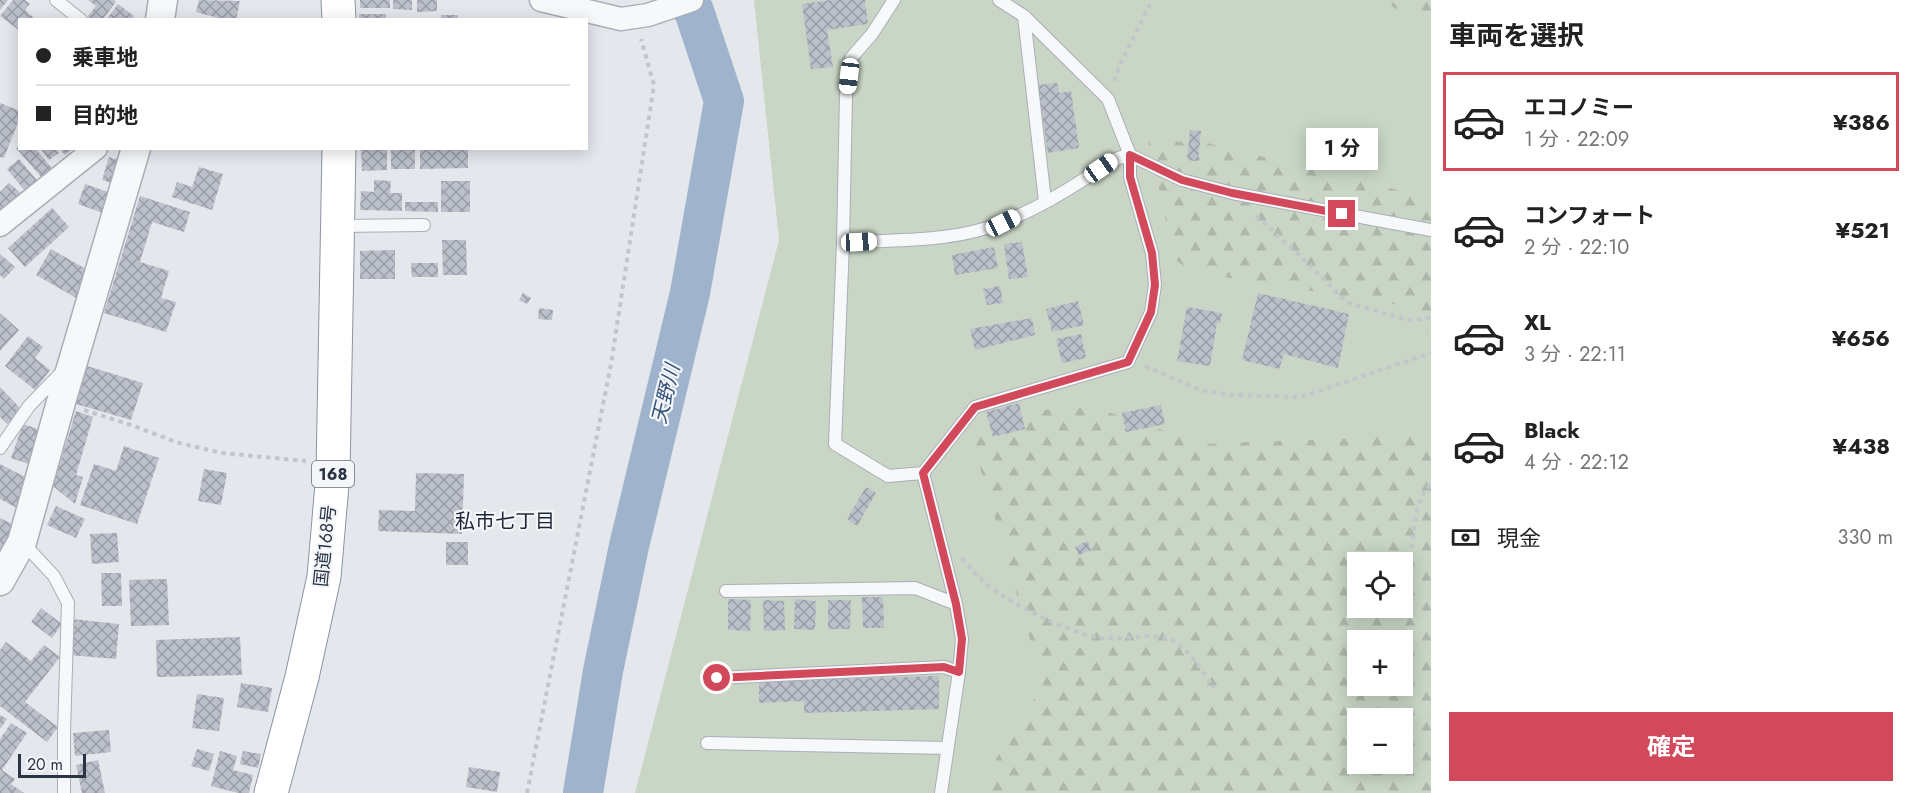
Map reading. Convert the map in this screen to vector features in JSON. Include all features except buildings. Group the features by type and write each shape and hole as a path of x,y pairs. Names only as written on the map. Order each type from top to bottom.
{"highway":[{"path":"338,0 339,18"},
{"name":"国道168号","path":"271,793 302,677 324,577 333,464 339,150"}],"street":[{"path":"160,18 163,0"},
{"path":"541,0 621,19 642,16 692,0"},
{"path":"0,225 94,150"},
{"path":"0,580 22,542 135,150"}],"lane":[{"path":"56,0 78,18"},
{"path":"894,0 872,34 851,58 846,95 835,444 888,476 923,473 975,407 1128,362 1151,312 1155,285 1152,253 1130,177 1130,155 1107,99 1024,16 999,0"},
{"path":"1024,16 1045,201"},
{"path":"843,243 970,234 1003,223 1087,178 1114,158 1130,155 1182,180 1232,193 1431,230"},
{"path":"338,226 424,225"},
{"path":"0,448 29,406 73,362"},
{"path":"923,473 956,604 962,639 941,793"},
{"path":"22,542 54,576 68,603 64,793"},
{"path":"726,591 915,588 956,604"},
{"path":"717,678 944,667 959,672"},
{"path":"707,743 947,748"}],"path":[{"path":"1107,99 1119,67 1152,0"},
{"path":"527,793 611,364 654,85 642,16"},
{"path":"1232,193 1307,262 1346,302 1407,320 1431,317"},
{"path":"1128,362 1150,368 1200,390 1242,395 1301,397 1431,352"},
{"path":"61,402 131,424 178,443 222,453 333,464"},
{"path":"1412,552 1417,513 1423,491 1431,484"},
{"path":"959,553 976,575 995,591 1047,619 1082,634 1102,638 1152,636 1173,641 1192,657 1214,688"}],"green space":[{"path":"754,0 1431,0 1431,755 1413,774 1395,793 635,793 779,240"},
{"path":"1379,0 1431,0 1431,26"},
{"path":"1148,141 1203,142 1426,197 1431,195 1431,338 1404,306 1194,272 1175,260"},
{"path":"1087,405 1205,444 1431,435 1431,793 983,793 988,772 1043,684 966,419"}],"waterway":[{"name":"天野川","path":"583,793 603,671 629,546 690,293 724,101 694,11 685,0"}],"district":[{"name":"私市七丁目","path":"505,521"}],"route":[{"path":"717,678 944,667 959,672 962,639 956,604 923,473 975,407 1128,362 1151,312 1155,285 1152,253 1130,177 1130,155 1182,180 1232,193 1342,214"}]}
